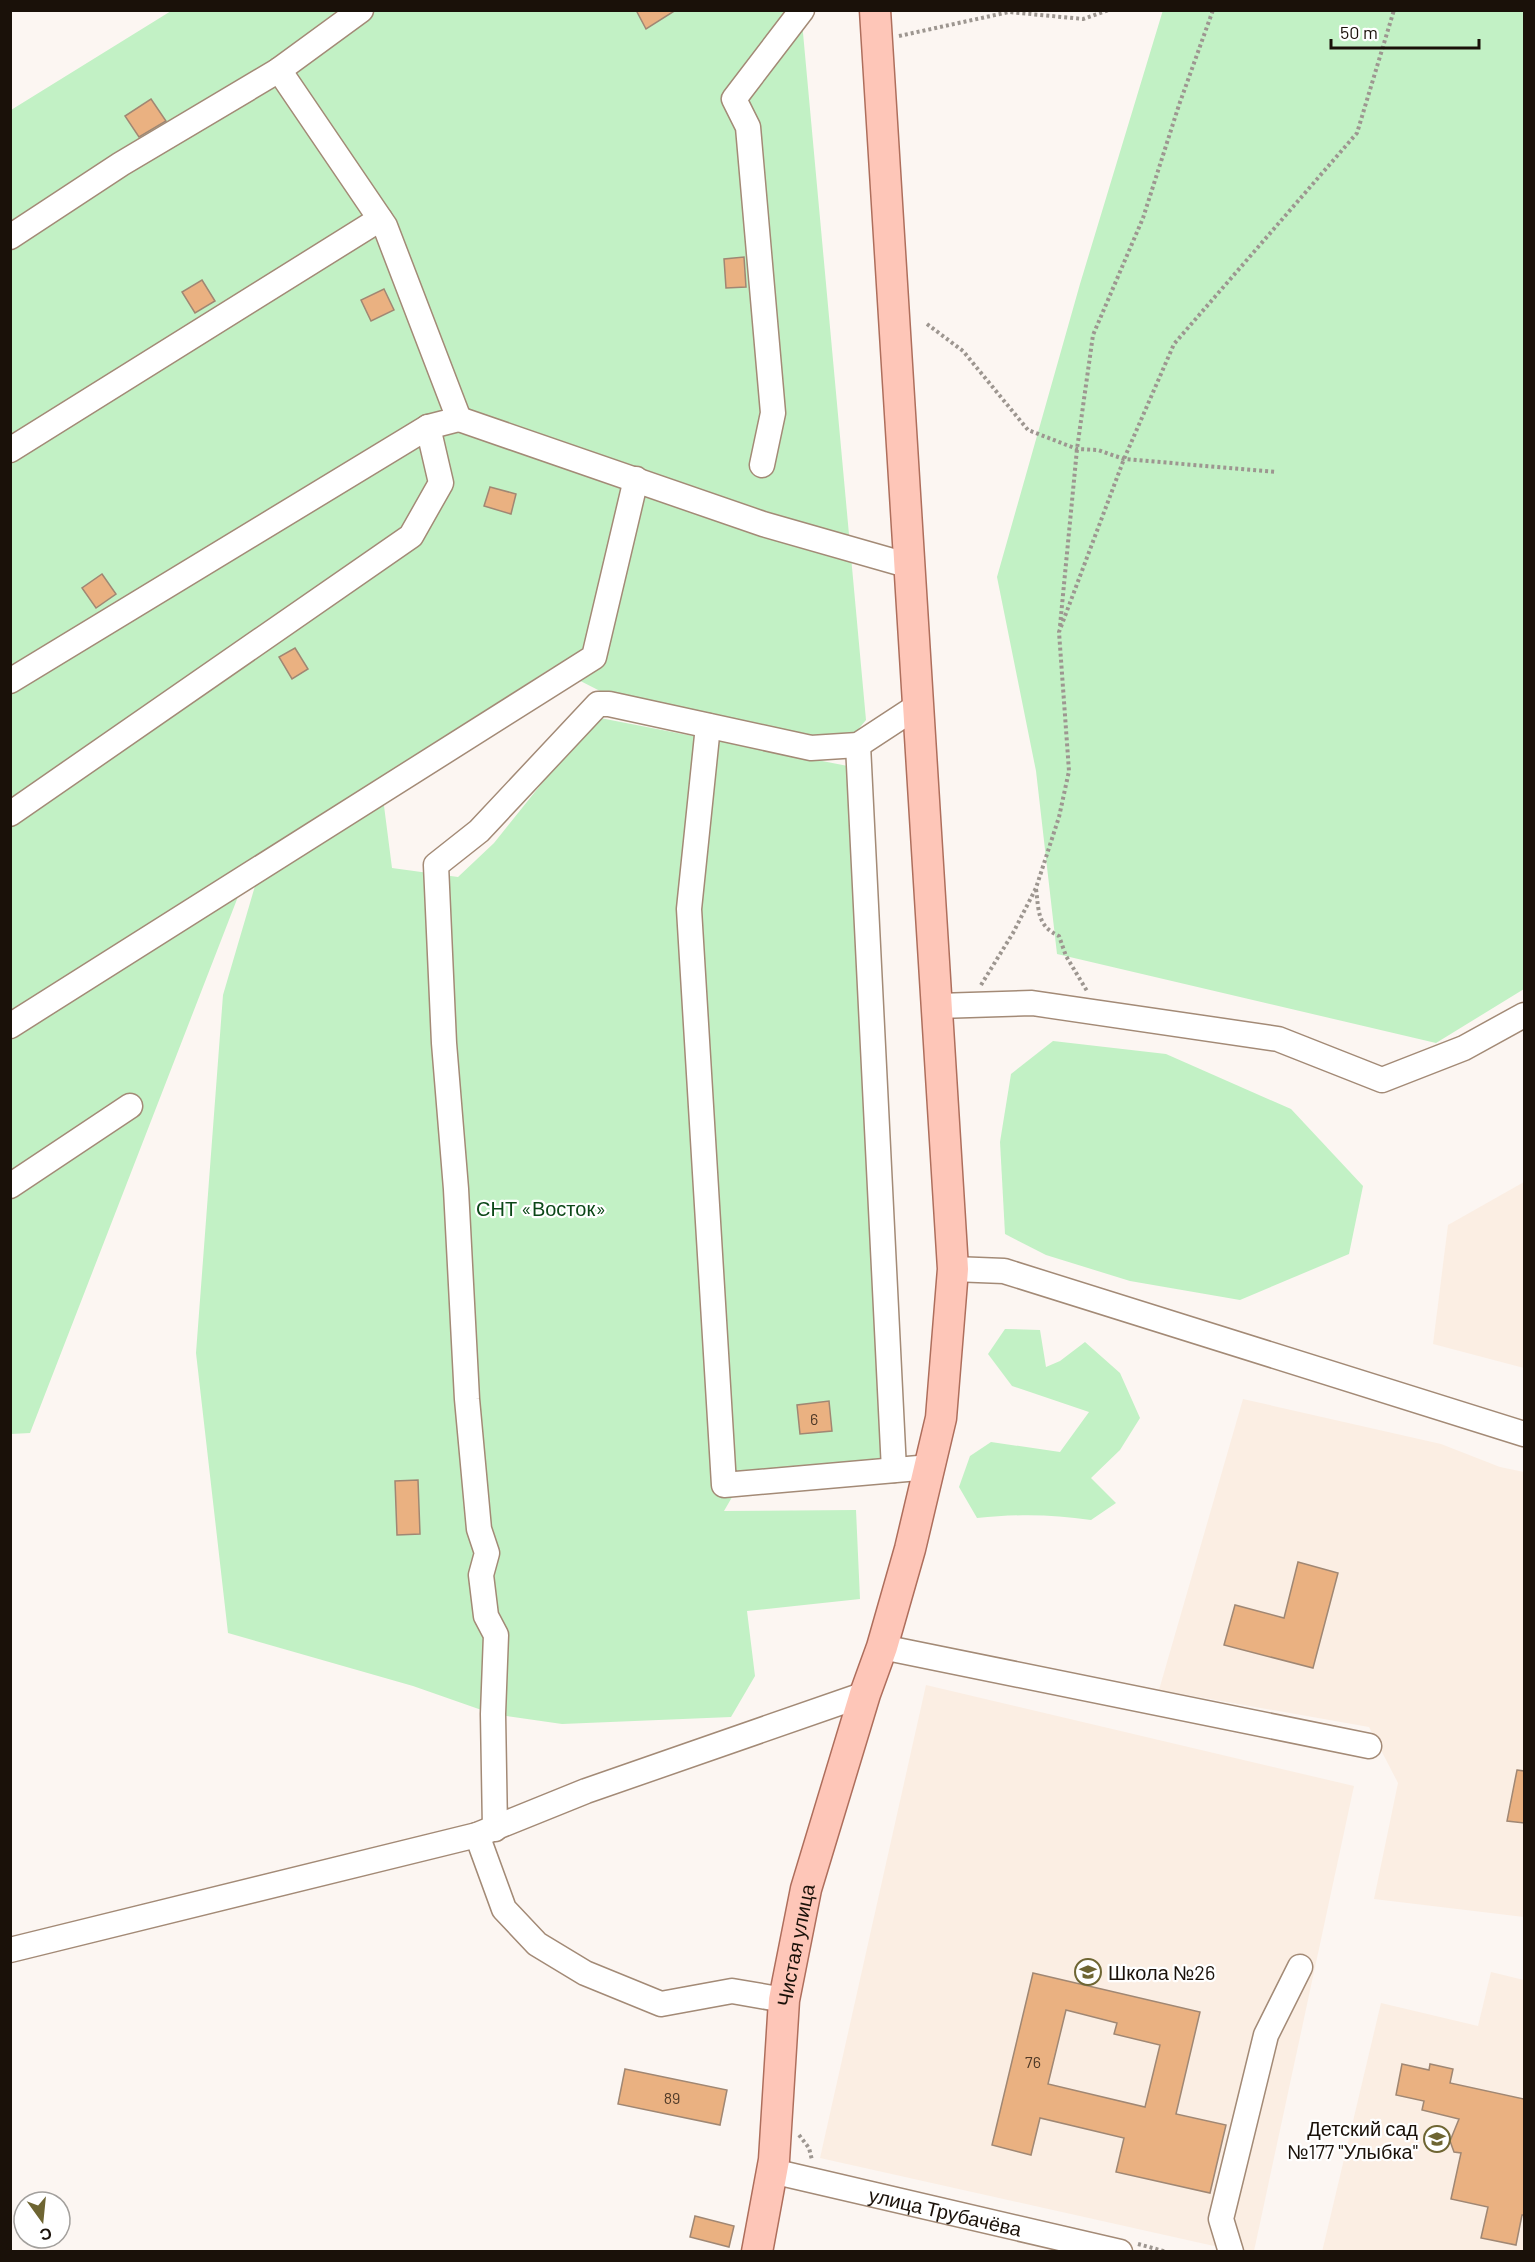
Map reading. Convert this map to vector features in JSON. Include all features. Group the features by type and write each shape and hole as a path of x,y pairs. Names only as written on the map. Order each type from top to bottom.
{"main road":[{"name":"Чистая улица","path":"757,2252 772,2171 784,2000 806,1889 865,1694 882,1647 930,1467 941,1418 953,1269 875,10"}],"street":[{"path":"10,237 121,164 279,70 361,10"},
{"path":"762,465 773,413 747,127 734,99 801,10"},
{"path":"279,70 380,219 459,419"},
{"path":"10,450 380,219"},
{"path":"10,681 428,427 459,419 763,524 910,566"},
{"path":"10,814 411,536 441,483 428,427"},
{"path":"10,1026 594,657 636,479"},
{"path":"784,2000 732,1991 662,2004 585,1973 537,1944 504,1910 486,1832 496,1635 486,1616 481,1575 487,1553 479,1529 467,1399 456,1189 444,1043 436,865 479,831 598,704 609,704 811,748 858,745 919,705"},
{"path":"708,726 689,909 724,1485 930,1467"},
{"path":"858,745 894,1470"},
{"path":"938,1006 1032,1003 1278,1040 1382,1080 1464,1048 1524,1014"},
{"path":"10,1186 130,1106"},
{"path":"953,1269 1004,1271 1524,1434"},
{"path":"882,1647 1369,1746"},
{"path":"10,1950 486,1832 586,1791 865,1694"},
{"path":"1231,2252 1221,2218 1266,2035 1300,1967"},
{"name":"улица Трубачёва","path":"772,2171 1054,2243 1120,2252"}],"path":[{"path":"877,41 1009,12 1083,19 1109,10"},
{"path":"970,1004 1013,933 1036,888 1059,817 1069,771 1059,632 1077,449 1093,335 1143,218 1179,105 1213,10"},
{"path":"1059,632 1124,459 1174,344 1357,133 1394,10"},
{"path":"927,324 963,351 1028,430 1077,449 1098,450 1124,459 1266,473 1277,472"},
{"path":"1036,888 1040,918 1047,930 1059,936 1066,956 1087,991 1087,1010"}],"shaded area":[{"path":"1524,1182 1524,1368 1433,1344 1448,1225"},
{"path":"1243,1399 1441,1444 1500,1467 1524,1472 1524,1917 1374,1899 1398,1783 1369,1727 1159,1690"},
{"name":"Школа №26","path":"926,1685 1354,1786 1254,2251 1232,2250 820,2158"},
{"name":"Детский сад №177 \"Улыбка\"","path":"1491,1972 1524,1980 1524,2251 1322,2252 1381,2003 1478,2026"}],"green space":[{"path":"1163,10 1524,11 1524,989 1436,1043 1057,954 1036,771 997,577 1080,284"},
{"path":"171,11 801,11 866,720 846,744 602,692 553,667 253,858 30,1433 11,1434 11,110"},
{"name":"СНТ «Восток»","path":"595,717 853,767 881,1332 880,1465 746,1473 724,1511 856,1510 860,1599 747,1611 755,1676 731,1717 562,1724 493,1714 413,1686 228,1633 196,1353 223,995 255,886 281,859 383,798 392,868 458,877 494,843"},
{"path":"1053,1041 1166,1054 1291,1109 1363,1186 1349,1254 1240,1300 1130,1281 1046,1255 1005,1234 1000,1142 1011,1074"},
{"path":"1005,1329 1040,1330 1046,1367 1060,1361 1085,1342 1120,1373 1140,1418 1120,1450 1091,1478 1116,1503 1091,1520 1034,1515 977,1518 959,1487 970,1456 991,1442 1060,1452 1089,1412 1012,1386 988,1354"}],"building":[{"path":"636,10 676,10 646,29"},
{"path":"151,99 166,121 139,137 125,116"},
{"path":"744,257 746,287 726,288 724,259"},
{"path":"202,280 215,301 195,313 182,292"},
{"path":"384,289 394,310 371,321 361,300"},
{"path":"490,487 516,494 511,514 484,506"},
{"path":"102,574 116,594 96,608 82,588"},
{"path":"295,648 308,669 292,679 279,657"},
{"path":"829,1401 832,1431 800,1434 797,1405"},
{"path":"418,1480 420,1534 397,1535 395,1481"},
{"path":"1298,1562 1338,1573 1313,1668 1224,1645 1235,1605 1284,1618"},
{"path":"1517,1770 1524,1771 1524,1823 1507,1821"},
{"path":"1033,1973 1200,2012 1176,2114 1226,2125 1210,2193 1116,2172 1124,2138 1040,2118 1031,2155 992,2145","holes":["1066,2010 1117,2023 1114,2034 1160,2045 1145,2107 1048,2084"]},
{"path":"1402,2064 1429,2070 1430,2064 1453,2069 1450,2083 1524,2099 1524,2215 1522,2215 1516,2245 1481,2238 1488,2207 1451,2199 1461,2153 1454,2152 1450,2141 1459,2119 1422,2110 1424,2101 1396,2095"},
{"path":"625,2069 727,2090 720,2125 618,2104"},
{"path":"695,2216 734,2226 729,2247 690,2237"}],"place":[{"name":"Школа №26","path":"1088,1972"},
{"name":"Детский сад №177 \"Улыбка\"","path":"1437,2139"}]}
